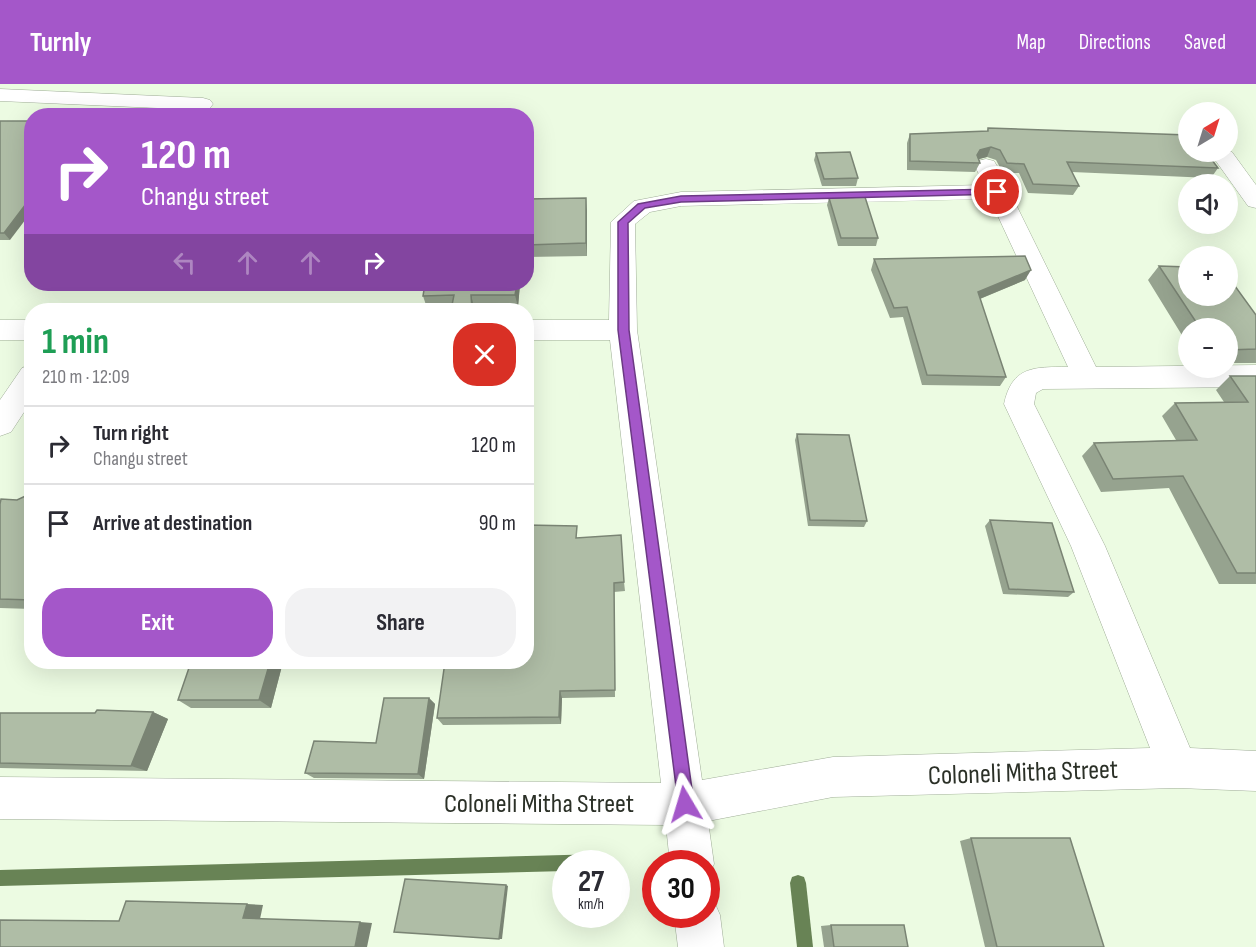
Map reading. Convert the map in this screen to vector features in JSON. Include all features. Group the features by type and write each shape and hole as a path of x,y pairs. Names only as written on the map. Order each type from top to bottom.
{"street":[{"path":"0,95 203,104"},
{"path":"1228,162 1256,201"},
{"path":"690,850 623,330 623,222 642,206 681,199 992,179 1087,377"},
{"path":"0,330 24,330"},
{"path":"534,330 623,330"},
{"path":"1178,768 1088,546 1019,405 1022,388 1037,378 1256,376"},
{"path":"0,424 24,388"},
{"name":"Coloneli Mitha Street","path":"0,798 685,804 833,777 1178,768 1256,771"},
{"path":"699,928 701,947"}],"building":[{"path":"0,121 24,121 24,207 4,233 0,233"},
{"path":"988,128 1178,135 1178,162 1214,162 1218,168 1067,162 1079,186 1033,184 1024,164 1007,163 1000,150 991,147 980,150 977,155 980,163 910,161 910,134 988,131"},
{"path":"850,152 858,178 824,179 816,153"},
{"path":"865,197 878,238 841,238 829,198"},
{"path":"586,198 586,243 534,245 534,199"},
{"path":"1025,256 1031,270 978,292 1006,377 927,375 907,307 894,308 874,259"},
{"path":"1159,266 1178,267 1178,295"},
{"path":"1238,290 1256,315 1256,349 1238,350 1238,318 1193,318 1185,306 1238,306"},
{"path":"424,291 516,291 515,295 471,295 472,303 452,303 454,295 423,296"},
{"path":"1256,376 1256,573 1237,573 1183,476 1113,479 1094,443 1197,440 1175,403 1248,402 1231,378"},
{"path":"797,434 849,435 867,521 810,520"},
{"path":"24,497 24,600 0,599 0,504 1,499 17,500"},
{"path":"990,520 1052,523 1074,592 1009,589"},
{"path":"534,525 577,526 576,538 621,535 624,582 614,583 615,690 560,691 559,717 437,718 444,669 534,669"},
{"path":"189,669 268,669 259,700 178,700"},
{"path":"384,698 429,698 418,774 305,773 314,741 376,743"},
{"path":"97,710 153,712 131,766 0,763 0,713 95,713"},
{"path":"971,838 1070,838 1104,947 997,947"},
{"path":"405,879 506,885 499,939 394,932"},
{"path":"126,901 247,904 243,918 360,922 355,947 0,947 0,920 119,921"},
{"path":"831,925 904,925 908,947 834,947"}],"waterway":[{"path":"0,878 552,863"},
{"path":"798,883 805,947"}],"route":[{"path":"685,804 623,330 623,222 642,206 681,199 997,192"}]}
